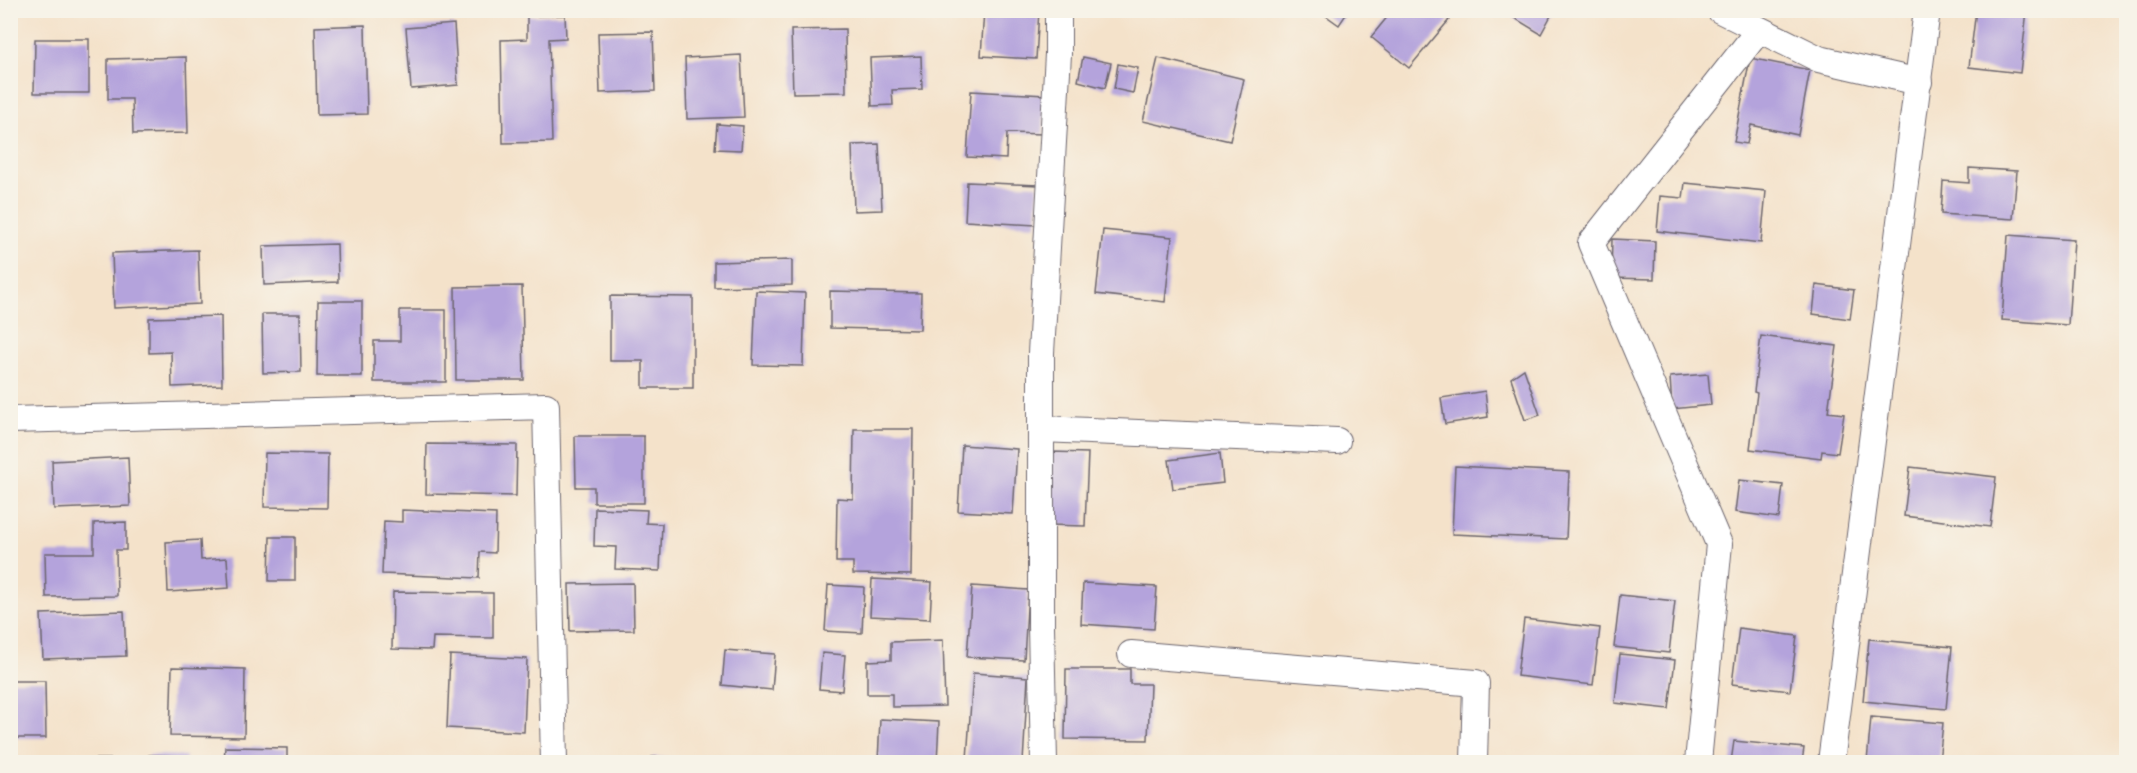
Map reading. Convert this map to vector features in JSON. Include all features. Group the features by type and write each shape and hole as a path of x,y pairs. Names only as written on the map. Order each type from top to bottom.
{"street":[{"path":"1044,762 1041,627 1041,353 1058,54 1058,10"},
{"path":"1720,10 1819,59 1919,82"},
{"path":"1831,762 1927,10"},
{"path":"1698,762 1719,543 1591,243 1760,30"},
{"path":"10,420 546,406 555,762"},
{"path":"1041,429 1337,441"},
{"path":"1131,654 1476,683 1474,762"}],"building":[{"path":"984,10 1039,10 1036,59 981,56"},
{"path":"1318,10 1349,10 1339,25"},
{"path":"1393,10 1437,10 1449,20 1409,68 1371,37"},
{"path":"1501,10 1554,10 1541,34"},
{"path":"1976,10 2027,10 2020,73 1969,67"},
{"path":"565,15 566,38 549,39 552,142 503,143 501,40 527,39 527,16"},
{"path":"454,24 458,85 411,89 406,28"},
{"path":"365,25 367,114 317,115 315,27"},
{"path":"845,29 846,92 793,93 791,30"},
{"path":"653,32 655,91 600,93 598,33"},
{"path":"35,39 89,39 89,93 34,93"},
{"path":"741,55 744,117 687,119 685,58"},
{"path":"921,56 922,89 892,90 893,105 872,106 870,58"},
{"path":"186,57 188,133 133,134 132,99 108,99 108,59"},
{"path":"1083,57 1111,63 1105,88 1078,81"},
{"path":"1158,58 1244,79 1230,141 1143,121"},
{"path":"1750,58 1810,70 1798,135 1751,125 1747,144 1734,142"},
{"path":"1118,64 1138,68 1133,93 1114,89"},
{"path":"971,91 1045,95 1043,134 1007,133 1006,159 967,157"},
{"path":"717,124 743,126 741,150 715,149"},
{"path":"879,144 882,210 854,211 852,145"},
{"path":"1969,168 2017,171 2013,219 1941,214 1943,181 1969,183"},
{"path":"967,182 1038,185 1036,225 965,221"},
{"path":"1685,183 1766,191 1761,243 1657,231 1660,196 1683,198"},
{"path":"1103,230 1172,237 1165,302 1096,294"},
{"path":"2008,235 2074,240 2068,325 2002,320"},
{"path":"1612,239 1655,241 1654,279 1611,278"},
{"path":"337,244 338,282 264,285 263,246"},
{"path":"198,250 200,304 114,308 112,253"},
{"path":"792,260 792,285 714,287 714,262"},
{"path":"1816,285 1854,290 1850,319 1813,314"},
{"path":"522,286 524,380 456,380 455,287"},
{"path":"756,291 805,293 803,366 753,365"},
{"path":"830,291 921,293 920,330 830,328"},
{"path":"610,296 693,297 693,388 643,388 643,361 610,361"},
{"path":"318,301 362,301 362,376 317,376"},
{"path":"400,310 446,310 446,382 374,382 374,341 400,341"},
{"path":"262,314 300,314 301,372 263,373"},
{"path":"221,316 222,385 172,387 171,352 149,353 149,318"},
{"path":"1761,336 1837,346 1828,412 1844,414 1838,453 1822,451 1821,458 1750,449"},
{"path":"1524,369 1540,415 1525,420 1511,378"},
{"path":"1708,374 1711,405 1672,409 1670,377"},
{"path":"1485,391 1488,417 1445,424 1441,398"},
{"path":"854,429 913,429 911,575 853,574 853,562 836,562 837,498 853,499"},
{"path":"575,436 644,436 644,503 594,503 594,487 576,487"},
{"path":"427,444 517,445 516,496 426,494"},
{"path":"962,445 1017,449 1013,514 958,511"},
{"path":"1051,452 1088,453 1085,526 1048,525"},
{"path":"265,453 328,454 327,508 264,507"},
{"path":"1220,453 1223,483 1173,489 1169,460"},
{"path":"128,457 130,506 54,509 52,461"},
{"path":"1455,466 1569,472 1566,539 1452,534"},
{"path":"1910,467 1996,477 1990,527 1904,516"},
{"path":"1739,480 1783,485 1779,518 1735,512"},
{"path":"595,508 647,510 646,523 662,524 660,571 615,569 616,547 594,546"},
{"path":"402,510 496,514 495,553 480,552 479,578 382,574 384,521 402,522"},
{"path":"126,522 126,550 116,550 117,596 46,597 45,553 94,553 94,523"},
{"path":"270,537 295,537 295,581 269,581"},
{"path":"200,540 201,560 227,558 229,588 168,592 166,542"},
{"path":"872,579 932,582 930,619 870,616"},
{"path":"633,583 634,630 570,631 569,584"},
{"path":"1083,583 1157,587 1154,629 1081,624"},
{"path":"828,585 864,587 862,633 825,631"},
{"path":"972,586 1028,590 1024,660 967,657"},
{"path":"393,592 493,593 493,638 433,637 432,650 392,649"},
{"path":"1620,595 1675,601 1669,653 1614,647"},
{"path":"124,611 126,656 43,659 41,614"},
{"path":"1524,619 1600,628 1593,685 1517,676"},
{"path":"1739,628 1797,636 1790,691 1732,684"},
{"path":"1869,639 1952,647 1946,709 1863,701"},
{"path":"943,640 945,706 892,707 892,694 867,694 867,661 891,660 891,642"},
{"path":"725,650 775,654 772,690 722,685"},
{"path":"822,653 845,655 842,691 819,689"},
{"path":"1620,654 1675,660 1669,709 1615,703"},
{"path":"450,655 527,659 524,732 447,728"},
{"path":"172,667 245,669 244,737 170,736"},
{"path":"1066,669 1130,669 1130,684 1150,684 1148,740 1065,739"},
{"path":"973,673 1028,677 1023,762 967,759"},
{"path":"10,681 45,681 46,738 10,738"},
{"path":"1871,717 1943,723 1939,762 1867,762"},
{"path":"880,719 939,722 937,762 878,762"},
{"path":"1734,741 1804,748 1802,762 1731,762"},
{"path":"225,747 287,748 287,762 224,762"},
{"path":"149,755 186,756 185,762 148,762"},
{"path":"652,757 700,759 700,762 652,762"},
{"path":"1333,758 1386,760 1386,762 1332,762"},
{"path":"78,759 130,759 130,762 78,762"}]}
